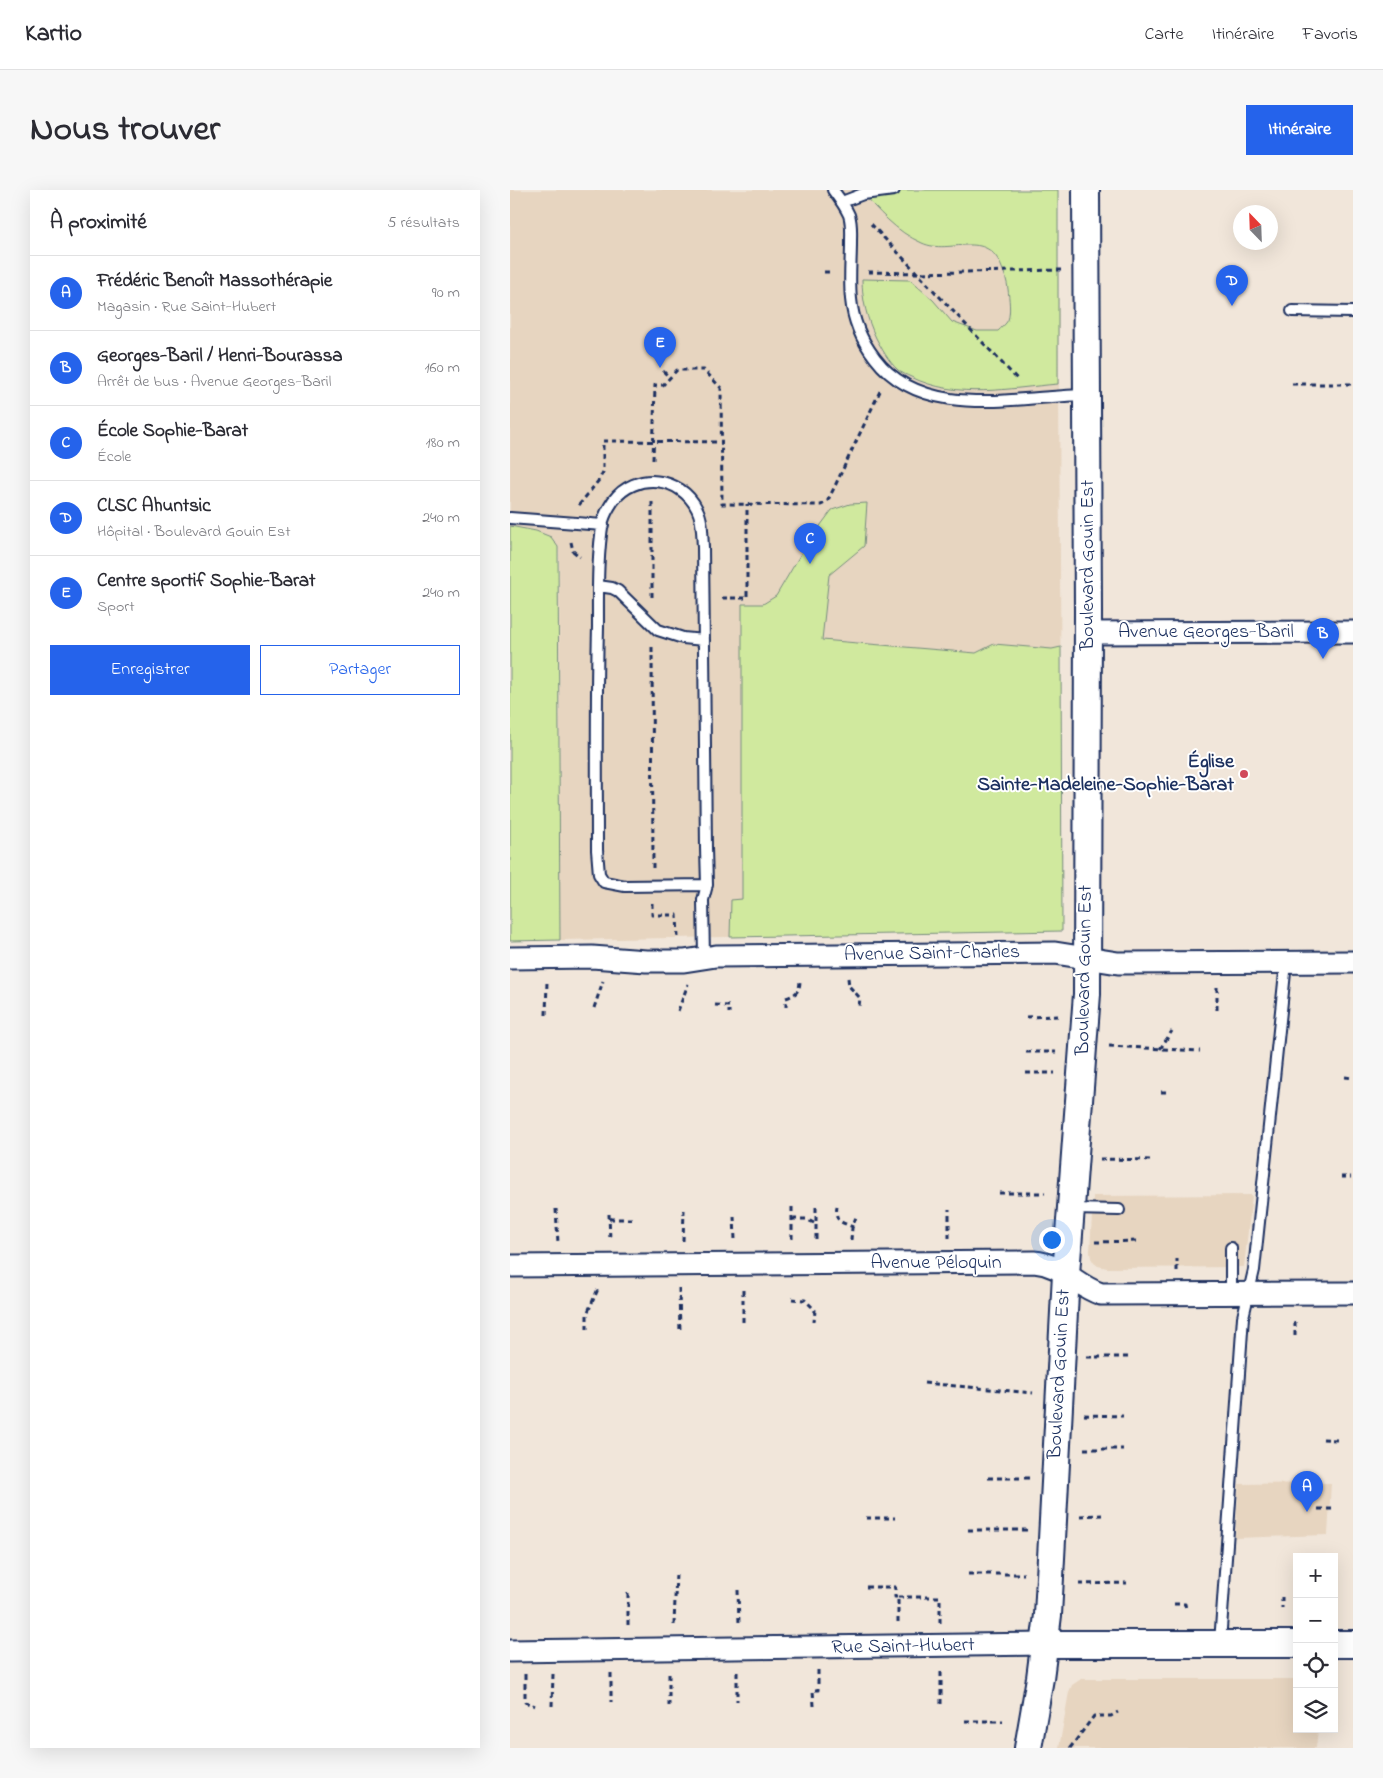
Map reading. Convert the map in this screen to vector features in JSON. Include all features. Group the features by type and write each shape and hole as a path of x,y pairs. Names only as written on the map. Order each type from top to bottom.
{"street":[{"name":"Boulevard Gouin Est","path":"1028,1748 1048,1615 1066,1274 1087,994 1086,190"},
{"name":"Avenue Georges-Baril","path":"1088,633 1353,632"},
{"name":"Avenue Saint-Charles","path":"510,958 592,956 646,961 684,961 704,957 1055,953 1118,963 1353,962"},
{"name":"Avenue Péloquin","path":"510,1266 1034,1262 1046,1263 1092,1291 1101,1294 1353,1293"},
{"name":"Rue Saint-Hubert","path":"510,1651 1045,1644 1293,1644"},
{"path":"1338,1644 1353,1644"}],"lane":[{"path":"833,190 850,217 851,298 854,316 860,334 870,352 888,374 909,386 925,392 946,398 972,401 1005,401 1063,395 1087,395"},
{"path":"842,202 863,194 894,190"},
{"path":"1292,311 1353,312"},
{"path":"704,957 703,900 706,885 704,640 703,547 700,516 690,499 679,488 652,480 632,484 622,491 606,512 603,525 598,586 597,864 600,878 612,885 706,885"},
{"path":"510,518 603,525"},
{"path":"598,586 618,591 658,630 683,638 704,640"},
{"path":"1240,1293 1254,1270 1286,963"},
{"path":"1071,1209 1119,1210"},
{"path":"1220,1644 1242,1324 1240,1293 1231,1248"}],"path":[{"path":"871,224 1024,386"},
{"path":"866,272 917,273 1062,270"},
{"path":"653,460 655,385 663,385 677,370 704,370 721,388 722,504 821,505 827,502 882,388"},
{"path":"663,371 670,378"},
{"path":"1292,384 1353,384"},
{"path":"576,554 571,546 572,524 577,507 599,480 603,472 604,441 722,442"},
{"path":"800,498 800,504"},
{"path":"652,502 652,603"},
{"path":"703,598 747,598 747,504"},
{"path":"652,646 653,869"},
{"path":"652,900 652,915 677,915 678,939"},
{"path":"786,1007 786,998 796,994 800,989 800,971"},
{"path":"848,971 849,986 860,998 860,1006"},
{"path":"594,1008 606,974"},
{"path":"546,1015 547,975"},
{"path":"678,1011 689,981"},
{"path":"1217,987 1217,1013"},
{"path":"716,1005 729,1006 729,1013"},
{"path":"1026,1017 1067,1015"},
{"path":"1160,1049 1172,1031"},
{"path":"1108,1046 1200,1051"},
{"path":"1026,1052 1065,1051"},
{"path":"1026,1073 1064,1073"},
{"path":"1345,1077 1353,1078"},
{"path":"1161,1092 1170,1092"},
{"path":"1092,1159 1152,1160"},
{"path":"1341,1177 1352,1177"},
{"path":"999,1193 1046,1193"},
{"path":"837,1206 836,1216 838,1220 853,1226"},
{"path":"792,1207 792,1244"},
{"path":"816,1208 816,1244"},
{"path":"556,1209 558,1246"},
{"path":"949,1242 950,1209"},
{"path":"683,1245 684,1210"},
{"path":"609,1214 610,1245"},
{"path":"851,1243 857,1214"},
{"path":"734,1216 734,1244"},
{"path":"609,1220 634,1219"},
{"path":"792,1219 806,1219 816,1224"},
{"path":"1087,1242 1140,1242"},
{"path":"1177,1259 1177,1270"},
{"path":"587,1329 587,1314 600,1284"},
{"path":"679,1284 680,1333"},
{"path":"743,1284 743,1322"},
{"path":"792,1299 805,1300 815,1310 814,1322"},
{"path":"1294,1318 1294,1336"},
{"path":"1078,1357 1131,1356"},
{"path":"924,1383 1040,1394"},
{"path":"1078,1414 1123,1416"},
{"path":"1323,1439 1336,1440"},
{"path":"1078,1449 1123,1449"},
{"path":"988,1478 1033,1478"},
{"path":"1318,1510 1333,1509"},
{"path":"1078,1516 1102,1516"},
{"path":"866,1518 895,1518"},
{"path":"968,1530 1029,1530"},
{"path":"674,1628 676,1573"},
{"path":"968,1574 1025,1574"},
{"path":"1078,1584 1127,1583"},
{"path":"866,1587 895,1587 895,1597 940,1597 940,1626"},
{"path":"738,1590 739,1628"},
{"path":"628,1592 628,1629"},
{"path":"1282,1596 1282,1608"},
{"path":"898,1597 898,1626"},
{"path":"1174,1604 1185,1604 1186,1609"},
{"path":"941,1668 941,1704"},
{"path":"814,1706 813,1690 818,1690 818,1669"},
{"path":"669,1706 670,1670"},
{"path":"736,1670 737,1701"},
{"path":"525,1671 525,1702 535,1706"},
{"path":"552,1706 553,1671"},
{"path":"611,1671 611,1702"},
{"path":"1070,1748 1094,1716 1111,1716 1118,1712"},
{"path":"965,1721 1003,1721"}],"shaded area":[{"path":"510,190 1058,190 1062,931 560,940 559,557 558,547 536,531 510,526"},
{"path":"1252,1195 1244,1267 1107,1268 1098,1266 1091,1258 1093,1196"},
{"path":"1331,1483 1328,1535 1235,1538 1239,1484"},
{"path":"1081,1679 1293,1679 1293,1733 1318,1733 1316,1748 1059,1748 1069,1692 1072,1685"}],"green space":[{"path":"859,190 1058,190 1058,384 1002,390 965,390 929,384 898,370 891,363 873,331 864,302 862,279 910,280 933,300 952,322 977,331 998,331 1007,321 1010,309 1007,283 1002,268 995,256 987,249 967,245 944,247 922,243 896,227"},
{"path":"867,503 864,546 829,575 822,640 976,653 994,644 1052,649 1061,647 1062,931 730,937 731,900 742,899 742,604 763,604 776,596 806,545 832,510 850,504"},
{"path":"510,526 536,531 551,537 558,547 560,940 510,941"}],"place":[{"name":"CLSC Ahuntsic","path":"1232,306"},
{"name":"Centre sportif Sophie-Barat","path":"660,368"},
{"name":"École Sophie-Barat","path":"810,564"},
{"name":"Georges-Baril / Henri-Bourassa","path":"1323,659"},
{"name":"Église Sainte-Madeleine-Sophie-Barat","path":"1244,774"},
{"name":"Frédéric Benoît Massothérapie","path":"1307,1512"}]}
